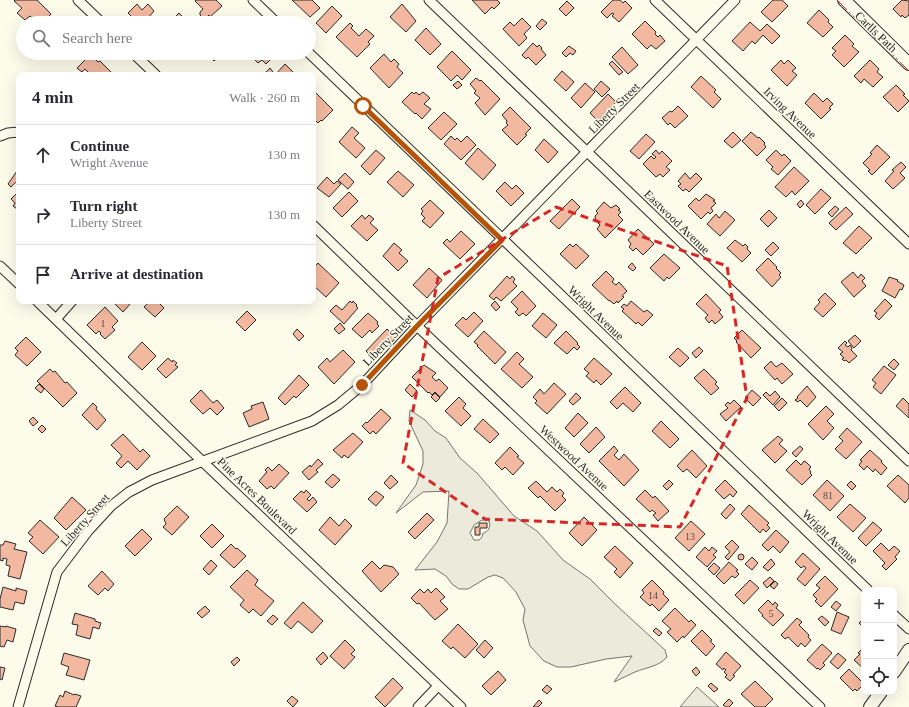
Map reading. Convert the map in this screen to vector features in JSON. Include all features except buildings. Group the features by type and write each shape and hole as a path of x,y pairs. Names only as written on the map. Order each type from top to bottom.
{"street":[{"path":"78,0 95,16"},
{"path":"254,0 270,16"},
{"name":"Eastwood Avenue","path":"429,0 909,461"},
{"name":"Irving Avenue","path":"655,0 909,244"},
{"name":"Liberty Street","path":"18,707 57,572 88,531 111,506 129,492 152,480 312,421 338,405 362,385 417,326 697,41 735,0"},
{"name":"Carlls Path","path":"844,0 909,64"},
{"path":"140,60 153,72"},
{"name":"Wright Avenue","path":"316,60 865,587"},
{"path":"0,136 16,132"},
{"name":"Westwood Avenue","path":"316,229 820,707"},
{"path":"0,266 16,281"},
{"name":"Pine Acres Boulevard","path":"40,304 203,462 461,707"},
{"path":"56,319 69,304"},
{"path":"897,618 909,629"},
{"path":"897,668 909,650"},
{"path":"418,707 438,686"},
{"path":"870,707 879,695"}],"highlighted area":[{"path":"556,207 727,266 747,398 680,527 485,519 403,463 438,278"}],"shaded area":[{"path":"410,410 425,420 435,431 446,438 460,458 477,473 514,516 537,531 563,560 590,579 665,650 667,657 656,665 635,672 614,682 632,656 606,659 571,667 557,667 544,661 530,646 523,620 525,609 516,592 503,578 495,575 488,577 468,589 459,589 452,584 446,576 435,569 415,570 437,542 447,523 449,491 423,492 396,513 416,485 423,464 423,451 409,421","holes":["482,520 489,521 490,525 488,530 483,533 479,540 474,540 470,533 474,525"]},
{"path":"697,687 719,707 680,707"}],"power":[{"path":"837,0 909,71"}],"route":[{"path":"362,385 417,326 502,240 363,106"}]}
